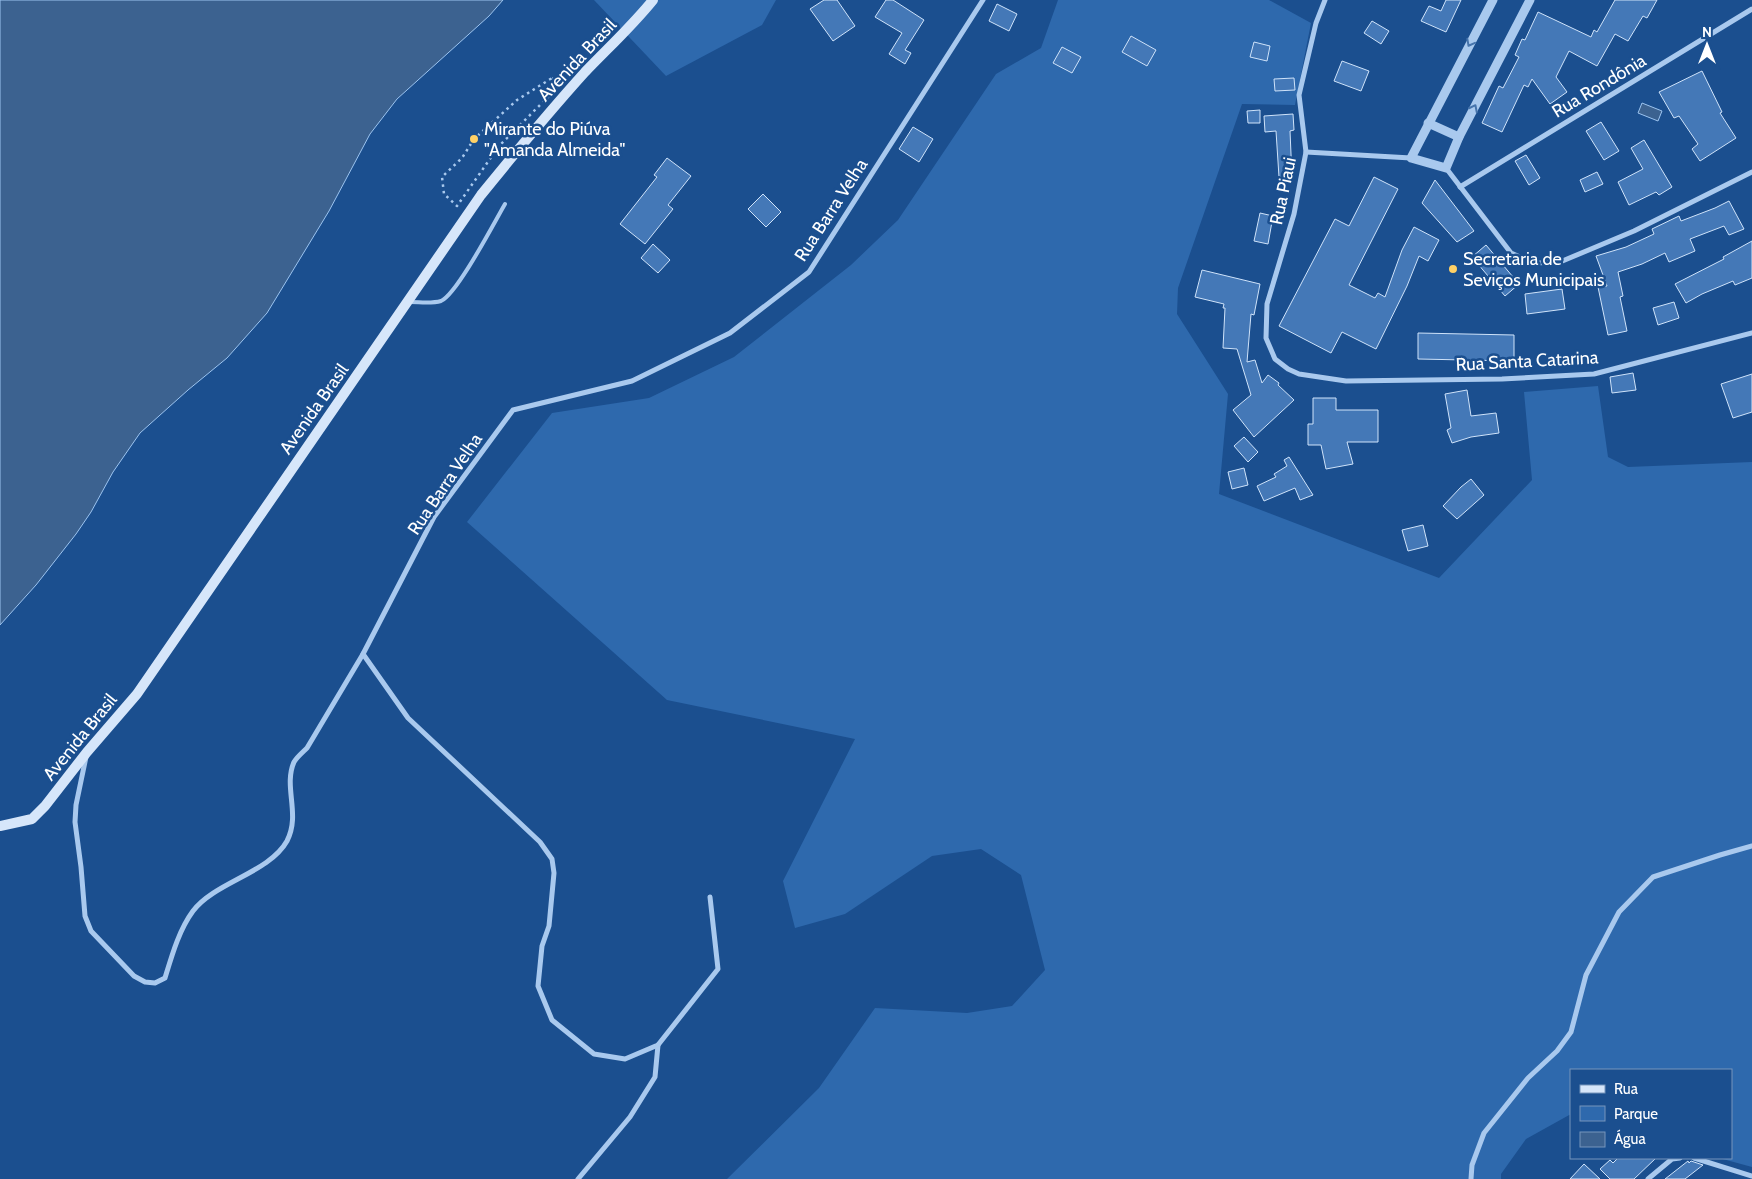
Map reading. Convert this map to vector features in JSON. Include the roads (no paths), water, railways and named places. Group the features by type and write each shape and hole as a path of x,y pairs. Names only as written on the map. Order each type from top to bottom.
{"main road":[{"name":"Avenida Brasil","path":"0,826 32,819 45,806 137,694 481,195 531,132 586,71 637,20 653,0"}],"street":[{"name":"Rua Barra Velha","path":"88,752 74,822 85,916 91,931 134,976 145,982 155,983 165,978 182,930 194,910 207,898 274,856 287,840 294,811 290,777 295,761 307,748 363,654 434,517 513,410 632,381 730,333 809,272 983,0"},
{"name":"Rua Piaui","path":"1299,374 1275,359 1266,338 1267,304 1294,214 1306,152 1299,95 1316,23 1325,0"},
{"path":"1411,158 1493,0"},
{"path":"1446,168 1459,136 1530,0"},
{"name":"Rua Rondônia","path":"1460,187 1752,9"},
{"path":"1428,123 1459,136"},
{"path":"1306,152 1411,158 1446,168 1511,253 1533,262 1560,262 1634,231 1752,172"},
{"name":"Rua Santa Catarina","path":"1299,374 1346,381 1502,379 1594,374 1752,333"},
{"path":"363,654 408,718 540,842 552,859 554,873 548,926 542,946 538,986 552,1020 594,1054 625,1060 658,1045 718,969 710,897"},
{"path":"1471,1179 1472,1165 1484,1133 1528,1078 1557,1051 1571,1032 1586,975 1620,912 1653,877 1752,846"},
{"path":"578,1179 630,1117 655,1077 658,1045"},
{"path":"1648,1179 1672,1159"},
{"path":"1697,1159 1752,1176"}],"lane":[{"path":"408,302 431,303 442,300 455,289 505,204"}],"water":[{"path":"0,0 503,0 489,16 397,99 370,134 329,211 267,313 227,358 140,433 113,472 91,512 76,534 36,585 0,625"},
{"path":"1642,103 1662,111 1658,121 1638,113"}],"place":[{"name":"Mirante do Piúva \"Amanda Almeida\"","path":"474,139"},
{"name":"Secretaria de Seviços Municipais","path":"1453,269"}]}
